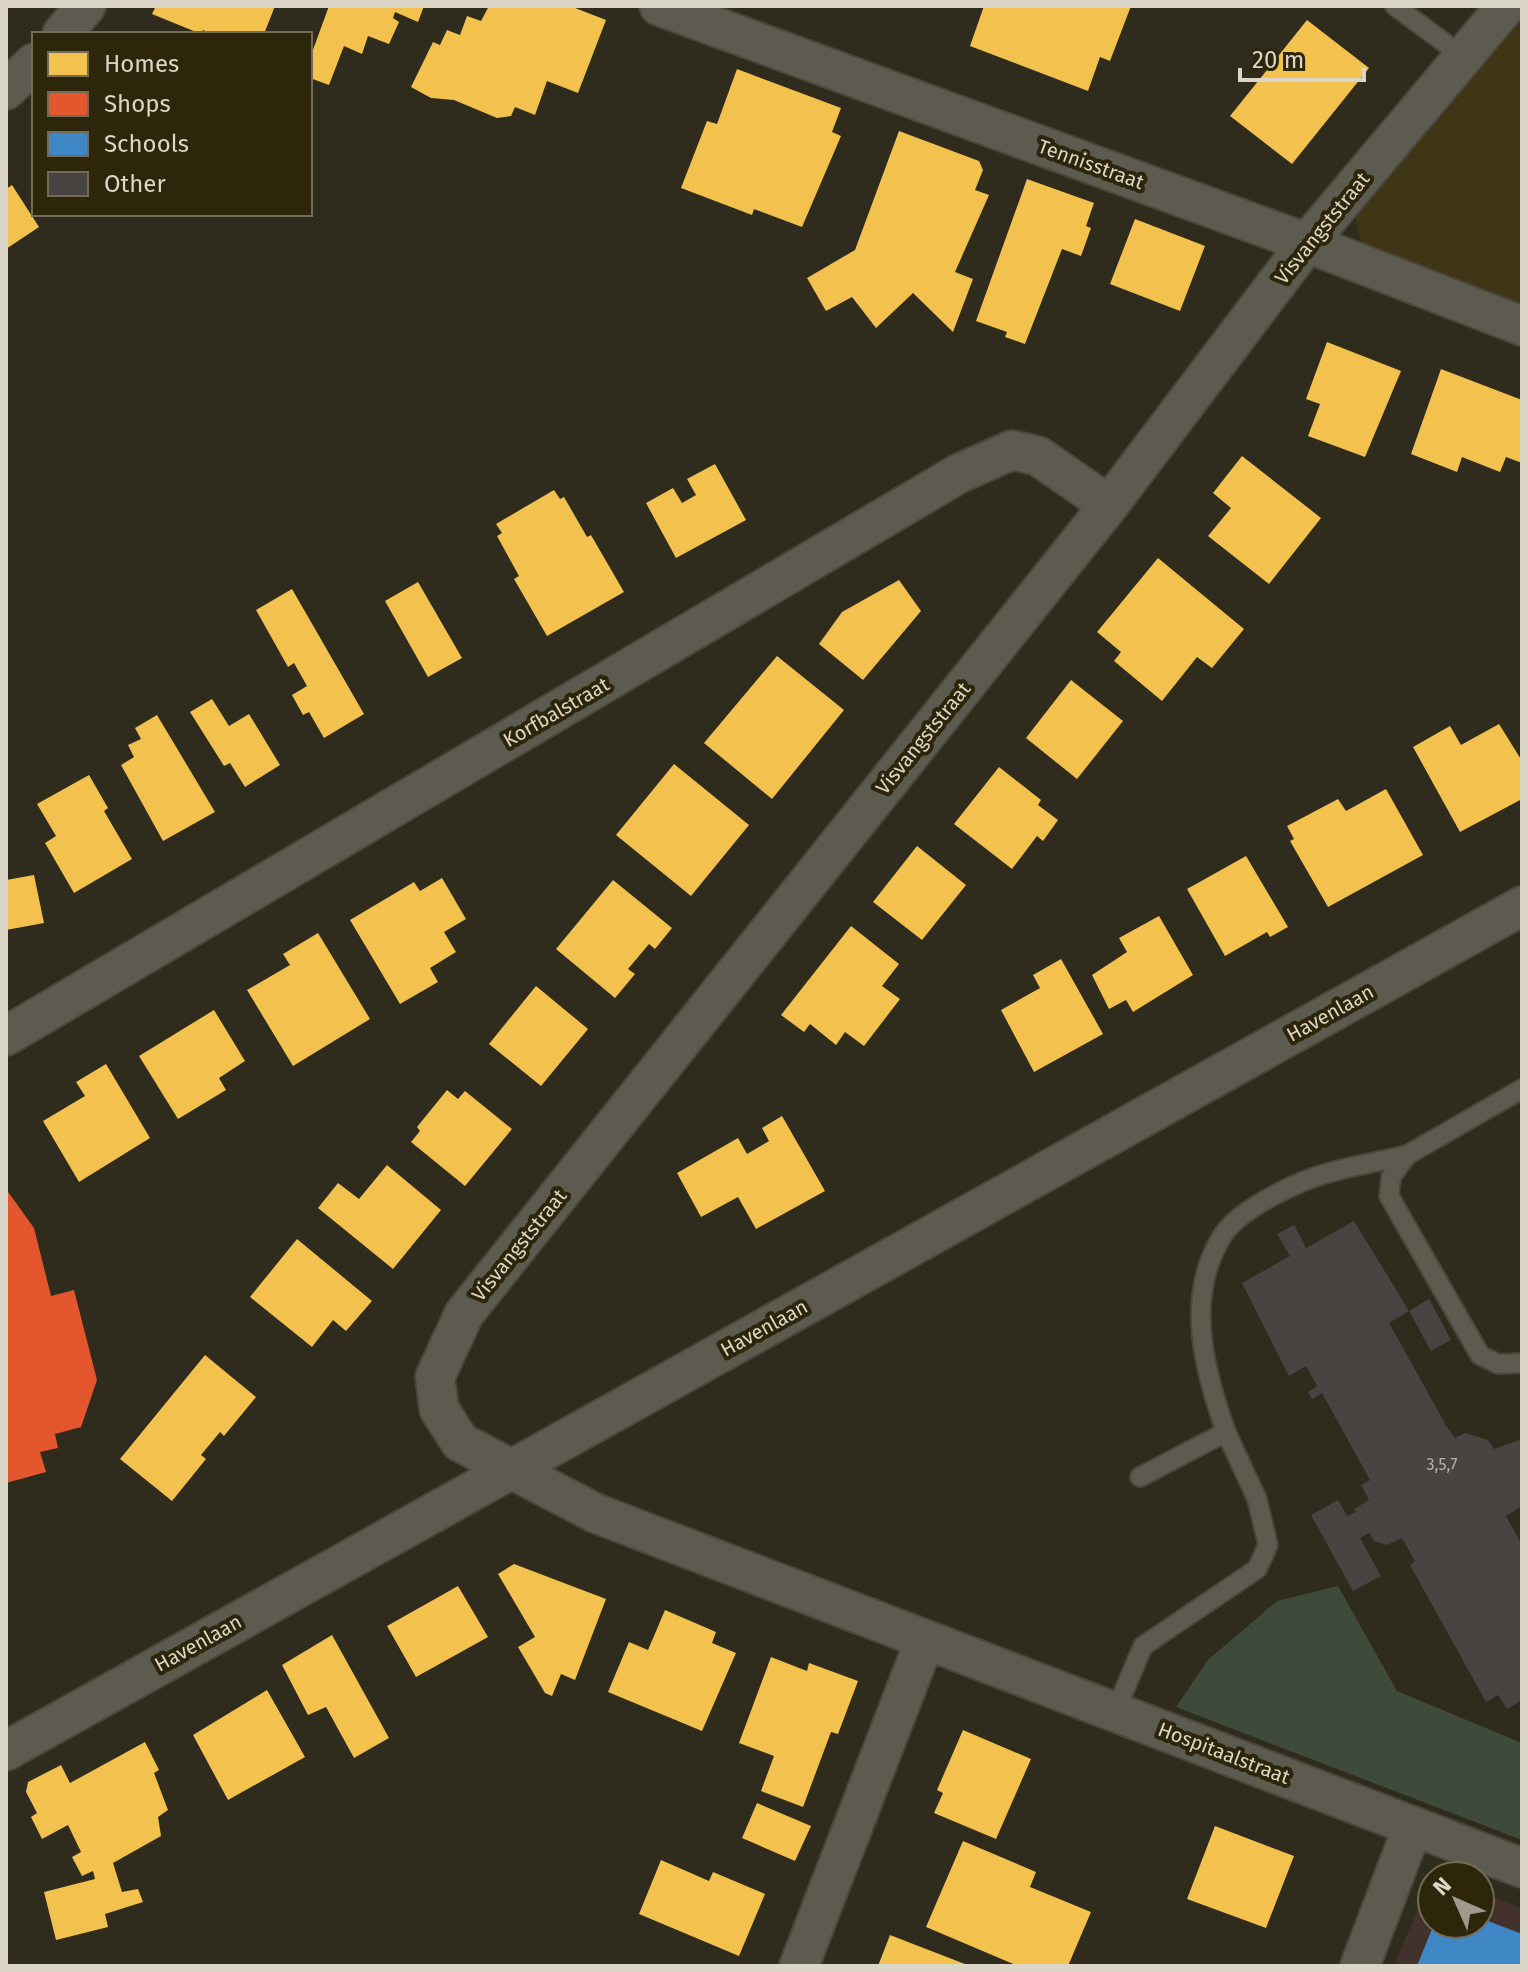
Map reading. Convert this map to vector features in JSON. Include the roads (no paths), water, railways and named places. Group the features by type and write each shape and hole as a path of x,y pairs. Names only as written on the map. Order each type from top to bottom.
{"street":[{"path":"64,32 86,6"},
{"name":"Tennisstraat","path":"659,6 1307,243 1522,326"},
{"name":"Visvangststraat","path":"513,1467 460,1442 439,1409 435,1377 464,1314 1109,505 1307,243 1506,6"},
{"path":"6,90 32,65"},
{"name":"Korfbalstraat","path":"6,1036 958,474 1012,450 1038,456 1109,505"},
{"name":"Havenlaan","path":"6,1751 1522,906"},
{"name":"Hospitaalstraat","path":"513,1467 595,1513 1522,1868"},
{"path":"799,1966 925,1640"},
{"path":"1360,1966 1413,1826"}],"lane":[{"path":"1395,6 1465,58"},
{"path":"1115,1712 1143,1646 1257,1569 1268,1545 1257,1499 1212,1393 1200,1330 1202,1283 1222,1236 1242,1216 1296,1184 1407,1155 1522,1089"},
{"path":"1407,1155 1391,1177 1389,1196 1480,1355 1498,1364 1522,1363"},
{"path":"1140,1477 1226,1432"}]}
